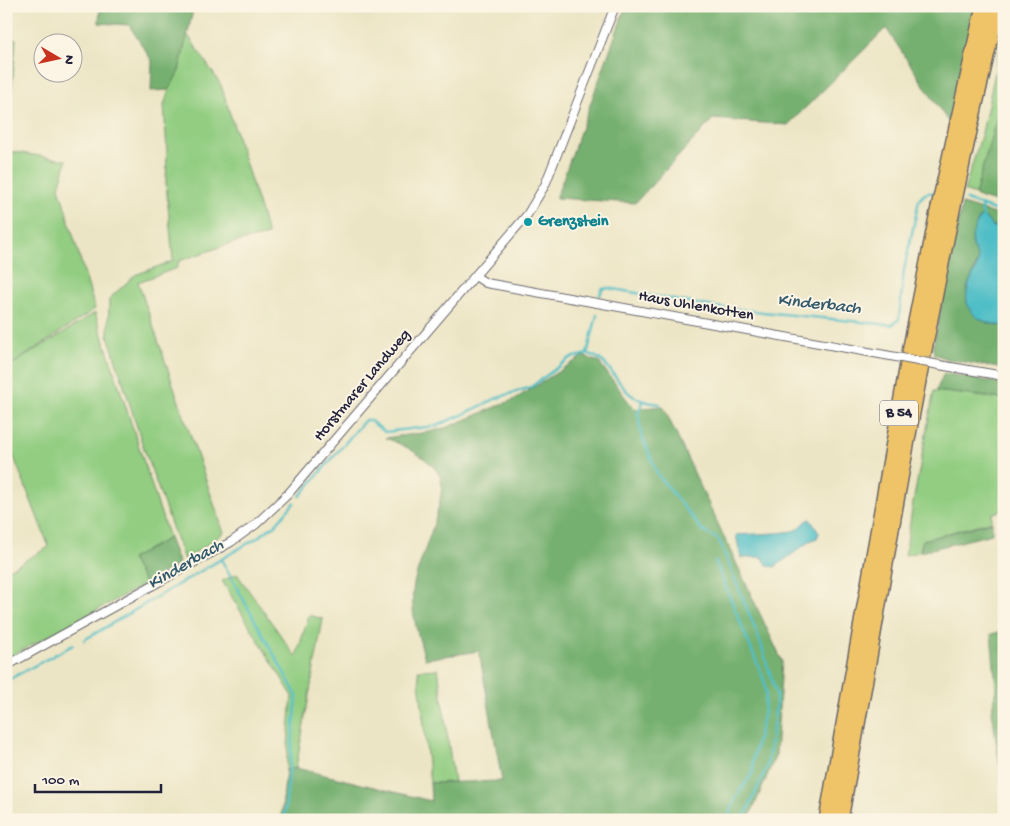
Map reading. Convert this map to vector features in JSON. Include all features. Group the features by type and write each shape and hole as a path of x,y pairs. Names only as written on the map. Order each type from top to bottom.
{"highway":[{"name":"B 54","path":"827,820 911,347 940,203 984,6"},
{"name":"B 54","path":"840,820 927,336 964,154 998,6"}],"street":[{"name":"Horstmarer Landweg","path":"6,666 214,552 255,525 273,510 302,479 527,215 545,185 615,6"},
{"name":"Haus Uhlenkotten","path":"475,276 486,284 1004,376"}],"green space":[{"path":"100,6 194,6 179,71 169,90 151,91 152,61 129,25 99,23"},
{"path":"626,6 976,6 949,123 886,28 788,125 713,119 635,203 556,198"},
{"path":"1004,30 1004,91 975,195 964,191 982,133"},
{"path":"187,34 221,85 268,235 232,243 179,261 177,268 138,282 224,533 184,560 144,449 108,335 109,299 135,275 173,261 166,183 167,151 164,105 179,71"},
{"path":"6,39 16,39 11,99 6,99"},
{"path":"1004,91 1004,204 975,195"},
{"path":"6,103 12,103 7,151 67,160 59,187 95,309 11,365 95,313 169,538 131,559 145,584 6,659 6,571 49,547 6,437"},
{"path":"962,204 1004,217 1004,227 990,226 986,218 979,220 972,238 978,261 967,288 967,303 987,323 1004,326 1004,369 948,359 934,354 933,347"},
{"path":"583,356 599,362 634,409 663,406 782,661 776,755 750,820 281,820 286,770 296,768 431,801 430,783 502,781 479,651 425,659 413,613 414,584 441,496 442,483 439,474 429,462 415,452 385,438 429,432 448,427 515,399"},
{"path":"944,373 1004,384 1004,399 936,391"},
{"path":"934,391 1004,399 1004,509 992,514 992,521 923,540 919,552 905,555 913,503"},
{"path":"992,522 992,534 920,552 923,540"},
{"path":"169,538 179,564 145,583 131,559"},
{"path":"237,574 296,657 309,615 323,619 296,768 286,770 292,695 222,581"},
{"path":"1004,631 1004,799 992,711 996,688 991,634"},
{"path":"438,669 454,782 430,783 418,670"}],"water":[{"path":"983,216 992,226 1004,227 1004,326 996,325 975,316 967,304 968,287 978,261 972,243 972,235 980,217"},
{"path":"810,519 819,533 817,538 810,541 775,567 768,566 762,557 741,558 736,535 793,531"}],"waterway":[{"name":"Kinderbach","path":"600,295 602,289 608,288 714,307 891,325 899,319 904,270 919,200 926,193 936,194"},
{"name":"Kinderbach","path":"966,200 1004,212"},
{"path":"981,206 983,216"},
{"name":"Kinderbach","path":"300,496 365,420 369,420 385,432 435,426 497,398 531,387 570,358 587,354 597,315"},
{"path":"587,354 601,360 630,394 644,401 660,404"},
{"path":"643,402 638,413 641,434 658,475 703,531 719,540 760,641 776,693 776,706 767,767 743,820"},
{"name":"Kinderbach","path":"84,640 257,538 275,525 294,503"},
{"path":"221,559 297,696 284,820"},
{"path":"715,561 764,680 766,693 763,717 753,758 753,772 737,796 730,812 729,820"},
{"name":"Kinderbach","path":"6,681 73,645"}],"place":[{"name":"Grenzstein","path":"528,222"}]}
